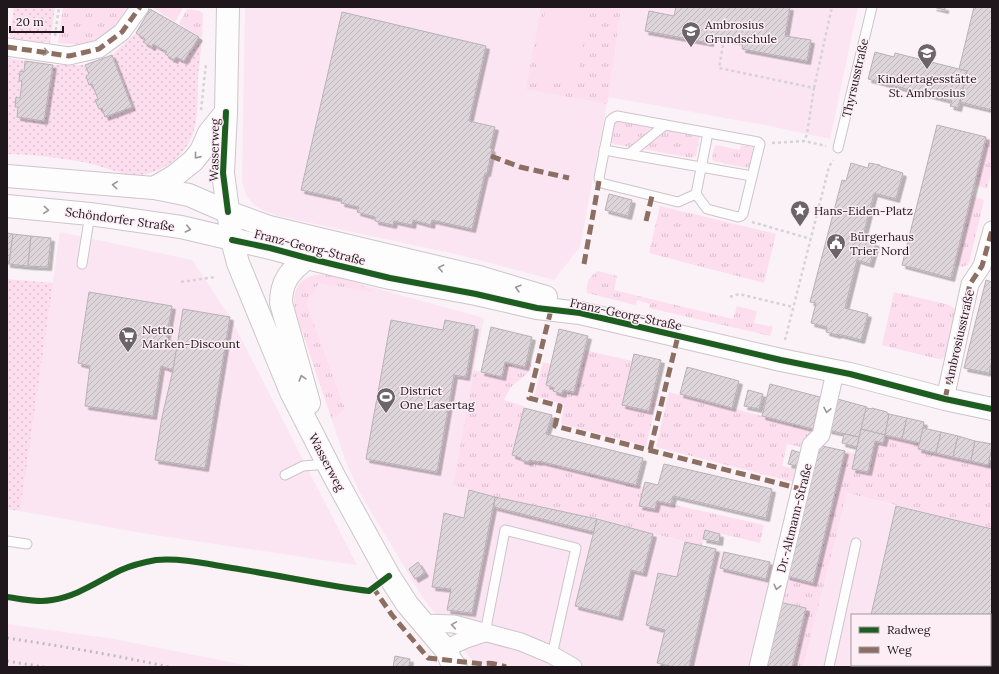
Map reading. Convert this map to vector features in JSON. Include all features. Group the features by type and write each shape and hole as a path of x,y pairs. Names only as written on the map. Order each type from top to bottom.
{"main road":[{"name":"Wasserweg","path":"228,7 223,173 232,240 240,268 291,392 326,460 389,576 407,604 451,658"},
{"path":"154,188 173,177 193,161 201,151 209,133 226,112"},
{"path":"7,176 154,188 189,195 228,212"},
{"name":"Schöndorfer Straße","path":"7,206 90,214 181,228 232,240"},
{"name":"Franz-Georg-Straße","path":"228,212 269,227 479,277 539,294 562,303 580,313"},
{"name":"Franz-Georg-Straße","path":"232,240 390,278 476,294 537,308 580,313 781,360 850,374 992,409"},
{"path":"307,258 294,269 285,280 281,294 281,303 326,460"}],"street":[{"path":"7,47 69,56 99,49 122,32 140,7"},
{"name":"Ambrosiusstraße","path":"944,398 970,284 989,257 992,230"},
{"name":"Dr.-Altmann-Straße","path":"758,667 811,445 822,435 835,372"},
{"path":"423,623 454,624 521,642 573,667"},
{"path":"451,658 455,644 464,639 485,632"}],"lane":[{"name":"Thyrsusstraße","path":"838,148 872,7"},
{"path":"696,194 678,202 601,183 599,178 604,150 610,121 617,116 758,142 760,144 743,214 741,216 738,217 707,209 696,194 708,133"},
{"path":"629,154 665,125"},
{"path":"604,150 752,176"},
{"path":"82,264 90,214"},
{"path":"285,475 303,466 326,460"},
{"path":"485,632 505,530 576,548 552,656"},
{"path":"7,541 27,544"},
{"path":"829,667 856,543"}],"path":[{"path":"53,54 59,7"},
{"path":"804,141 832,7"},
{"path":"724,39 719,68 814,88"},
{"path":"201,112 206,61"},
{"path":"760,144 804,141 838,148 829,167 785,339"},
{"path":"741,216 747,221 811,239"},
{"path":"181,282 215,277"},
{"path":"730,297 739,294 794,307"}],"shaded area":[{"path":"245,7 858,7 830,139 770,126 609,97 580,247 554,280 460,255 278,216 264,211 254,205 246,195 242,181"},
{"path":"60,232 192,260 230,317 357,565 148,534 20,511"},
{"path":"327,274 484,318 453,485 495,497 597,519 776,564 751,667 488,667 471,659 423,598 361,495 346,462 298,319 294,299 295,293 302,281 311,276"},
{"path":"847,493 992,529 992,667 803,667"},
{"path":"7,624 114,639 255,667 7,667"}],"green space":[{"path":"14,7 55,7 50,43 10,38"},
{"path":"63,7 129,7 121,20 103,36 89,42 75,44 58,43"},
{"path":"152,7 177,7 183,8 175,22"},
{"path":"541,7 621,7 607,104 526,89"},
{"path":"546,7 590,7 576,86 534,78"},
{"path":"187,9 200,11 203,14 202,38 179,24"},
{"path":"136,33 145,39 143,42 152,46 153,44 167,52 166,54 174,59 176,57 184,61 199,37 202,39 198,78 196,124 185,149 177,157 159,170 138,175 121,173 83,162 35,155 7,154 7,58 25,61 24,72 20,71 19,80 22,81 20,98 16,97 15,106 18,107 17,117 44,121 53,65 85,65 89,74 86,76 89,85 92,84 98,99 95,100 99,109 102,108 106,117 132,107 112,55"},
{"path":"617,121 651,127 653,129 630,147 614,144 611,142 614,123"},
{"path":"668,129 700,136 696,156 692,158 643,149"},
{"path":"986,137 992,139 992,169 987,189 975,185"},
{"path":"715,145 740,150 741,145 755,148 750,166 747,168 713,161 712,158"},
{"path":"972,196 984,200 969,263 962,267 954,265"},
{"path":"660,206 776,234 764,283 649,253"},
{"path":"598,271 617,276 614,290 733,319 737,306 757,311 754,323 773,327 770,336 649,308 650,304 637,300 636,305 587,293 589,280 592,275"},
{"path":"327,274 356,283 372,290 372,292 319,283 306,303 345,409 332,420 294,302 296,291 301,282 315,275"},
{"path":"7,279 53,283 20,511 7,509"},
{"path":"894,292 946,304 956,310 957,312 945,356 942,359 882,345"},
{"path":"584,350 632,361 622,405 649,411 654,390 659,390 646,446 561,424 564,404 534,396 543,362 551,364 546,385 554,388 553,391 562,393 563,390 574,392"},
{"path":"527,361 532,362 530,371 511,387 504,400 524,406 512,455 528,462 529,460 539,461 644,487 640,506 655,509 657,501 764,525 760,543 705,530 702,546 597,519 495,497 453,485 474,370 501,377 505,362 525,367"},
{"path":"669,392 813,429 807,438 806,448 787,444 782,466 800,470 797,483 656,447"},
{"path":"885,435 920,443 919,449 988,465 989,460 992,461 992,529 847,493 803,667 792,667 806,608 780,602 786,576 813,583 845,451 856,454 852,469 868,472 875,441"}],"building":[{"path":"676,7 790,7 785,36 811,40 807,61 742,49 743,42 711,37 710,43 645,31 649,11 674,16"},
{"path":"933,7 945,7 945,10"},
{"path":"974,7 992,7 992,110 960,102 967,71 959,69"},
{"path":"150,9 199,37 184,61 176,57 174,60 165,54 167,52 153,44 152,47 143,42 145,39 136,33"},
{"path":"342,12 486,46 469,121 495,127 490,148 492,149 487,173 485,173 472,229 432,220 431,225 413,220 412,225 394,221 393,225 375,221 375,217 357,212 359,207 341,203 342,199 301,190"},
{"path":"875,52 894,57 895,53 967,71 958,108 950,106 952,101 868,79"},
{"path":"112,55 132,107 105,117 102,108 99,109 95,100 98,99 92,84 89,85 86,76 89,74 85,65"},
{"path":"25,61 53,65 44,121 17,117 18,107 15,107 16,97 20,98 22,81 19,81 20,71 24,72"},
{"path":"937,125 986,137 951,278 902,265"},
{"path":"851,163 868,168 869,163 880,165 903,173 896,199 874,193 862,240 876,243 870,264 857,260 845,308 868,314 861,340 826,332 827,327 811,323 816,303 810,302 842,180 846,181"},
{"path":"609,194 632,200 628,216 605,210"},
{"path":"7,233 13,234 9,264 7,264"},
{"path":"13,234 31,236 28,266 9,264"},
{"path":"31,236 51,238 48,267 28,266"},
{"path":"986,280 992,282 992,360 989,373 964,368"},
{"name":"Netto Marken-Discount","path":"89,292 172,306 166,340 178,342 173,370 161,366 153,416 85,406 90,366 78,363"},
{"path":"183,309 230,317 205,468 155,460 162,417 173,370"},
{"path":"391,320 443,330 445,320 475,326 466,377 454,375 437,472 366,459"},
{"path":"491,327 532,337 525,367 505,362 502,377 481,372"},
{"path":"559,329 588,336 574,392 563,390 562,394 553,391 554,388 546,385"},
{"path":"634,354 661,360 649,411 622,405"},
{"path":"687,367 739,381 732,408 680,394"},
{"path":"770,384 820,397 813,429 762,416"},
{"path":"748,390 763,394 759,409 744,406"},
{"path":"834,398 867,407 859,437 828,430"},
{"path":"524,408 552,415 546,434 643,458 636,485 539,461 529,460 529,462 512,455"},
{"path":"866,408 872,408 887,412 889,414 885,435 861,429"},
{"path":"889,414 907,418 902,439 885,435"},
{"path":"907,418 924,422 920,443 902,439"},
{"path":"923,428 941,432 936,453 918,449"},
{"path":"861,429 885,435 883,443 875,441 868,472 852,469"},
{"path":"941,432 958,436 953,457 936,453"},
{"path":"844,434 859,437 857,447 842,443"},
{"path":"958,436 975,441 971,461 953,457"},
{"path":"975,441 992,444 988,465 971,461"},
{"path":"818,445 845,451 813,583 786,576"},
{"path":"992,449 992,461 989,460"},
{"path":"792,450 801,453 797,466 788,464"},
{"path":"664,464 772,489 766,518 673,496 671,504 657,501 655,509 639,506 645,482 658,485"},
{"path":"469,490 495,497 472,613 447,610 451,589 432,587 444,513 464,518"},
{"path":"495,497 597,519 594,532 494,507"},
{"path":"896,506 992,529 992,667 859,667 991,666 991,614 871,614"},
{"path":"597,519 653,534 643,573 631,570 619,617 575,606"},
{"path":"705,530 720,534 719,542 703,539"},
{"path":"685,542 716,549 689,667 674,667 657,663 665,630 646,625 658,573 677,577"},
{"path":"724,552 770,562 766,579 720,568"},
{"path":"418,562 425,573 415,579 409,569"},
{"path":"779,602 806,608 792,667 763,667"},
{"path":"395,656 410,659 409,667 393,667"}],"railway":[{"path":"7,638 88,651 169,667"},
{"path":"7,661 44,667"}],"marked path":[{"path":"7,47 69,56 99,49 122,32 140,7"},
{"path":"491,156 520,167 569,178"},
{"path":"584,264 599,181"},
{"path":"646,221 652,196"},
{"path":"945,399 970,284 982,266 992,230"},
{"path":"551,310 529,398 560,406 555,426 801,489"},
{"path":"650,450 678,336"},
{"path":"371,590 374,589 392,615 428,658 483,664 486,663 506,667"}],"cycle path":[{"path":"226,112 223,173 228,212"},
{"path":"232,240 390,278 476,294 537,308 580,313 781,360 850,374 945,399 992,409"},
{"path":"7,597 41,601 61,598 88,588 125,568 156,560 194,562 369,591 389,576"}],"place":[{"name":"Ambrosius Grundschule","path":"691,48"},
{"name":"Kindertagesstätte St. Ambrosius","path":"927,70"},
{"name":"Hans-Eiden-Platz","path":"800,227"},
{"name":"Bürgerhaus Trier Nord","path":"836,260"},
{"name":"Netto Marken-Discount","path":"128,353"},
{"name":"District One Lasertag","path":"386,414"}]}
